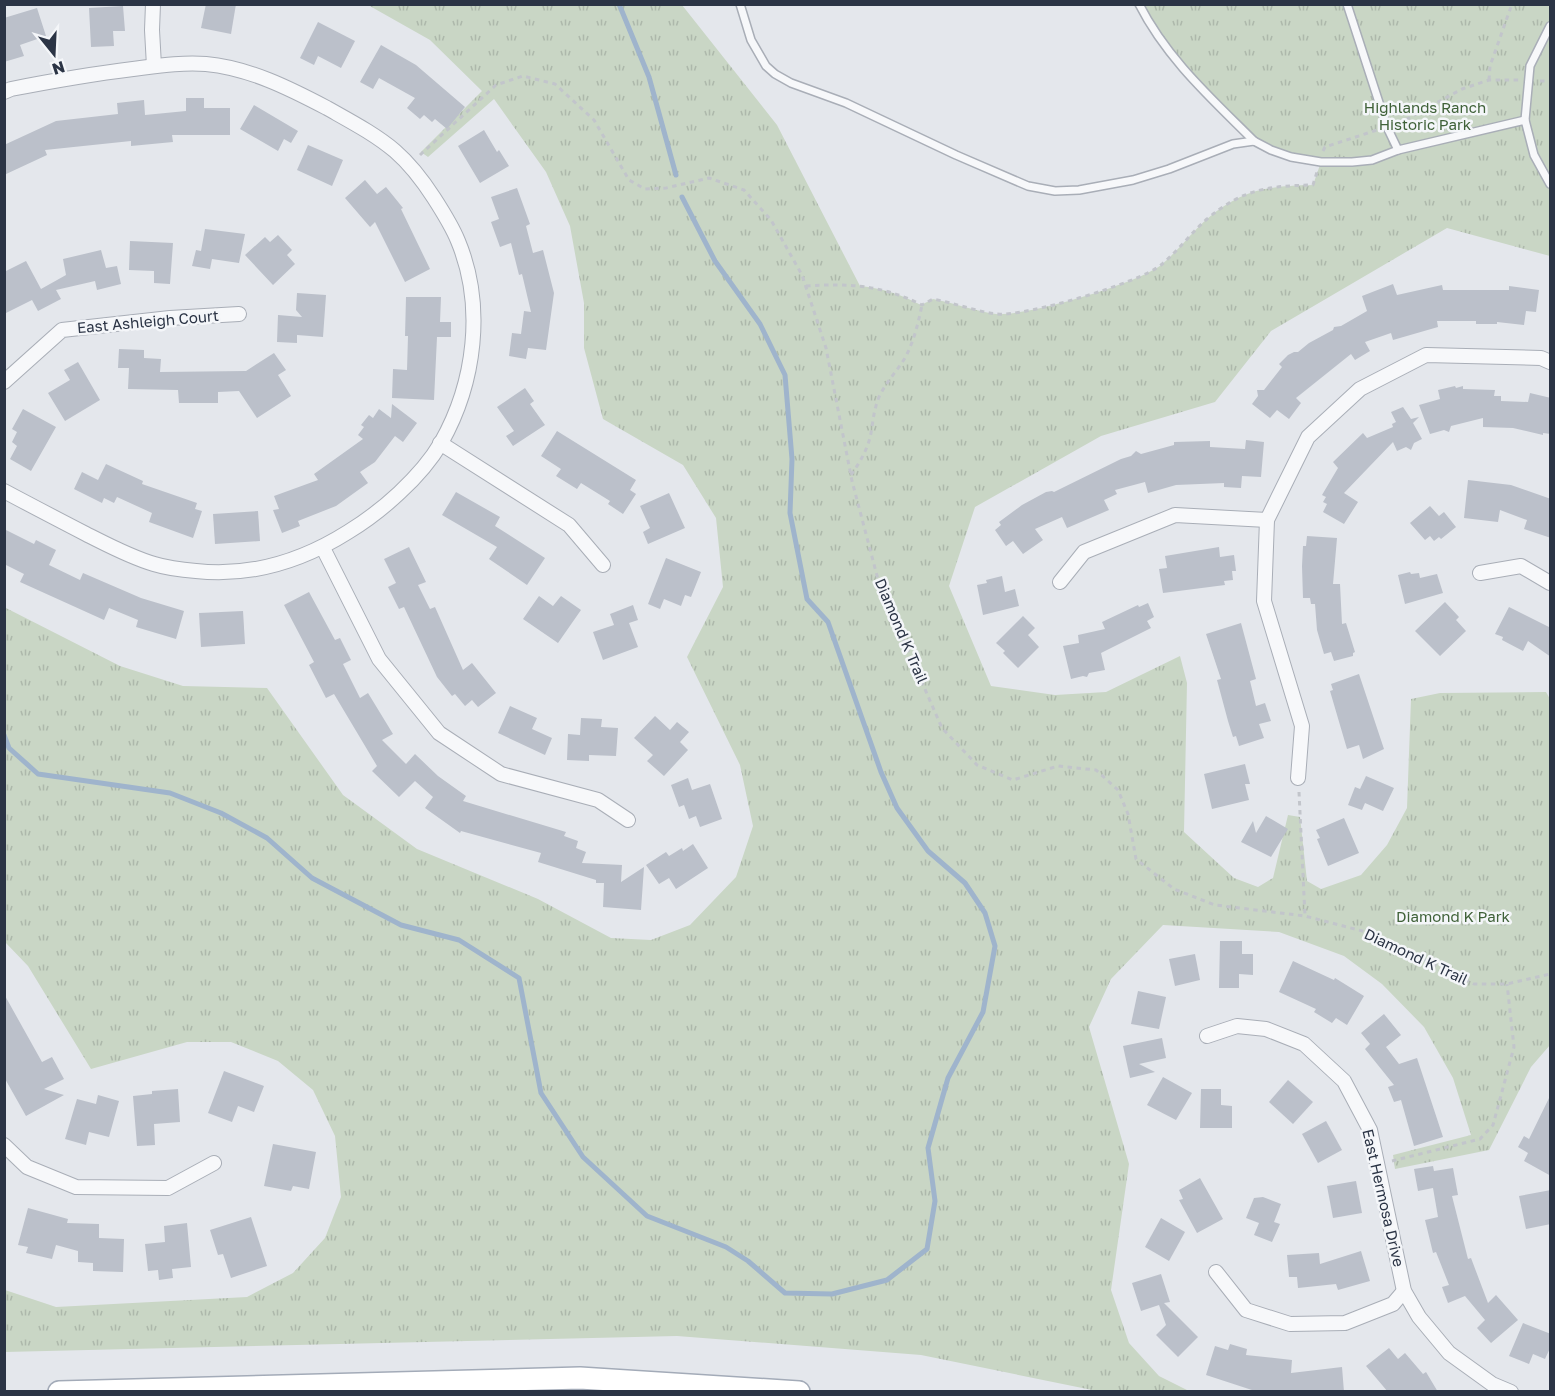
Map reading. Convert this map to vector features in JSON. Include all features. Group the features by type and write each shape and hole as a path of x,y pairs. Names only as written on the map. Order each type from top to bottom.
{"main road":[{"path":"59,1392 580,1378 799,1392"}],"street":[{"path":"153,4 154,66"},
{"path":"4,92 80,75 182,64 207,64 258,75 352,122 394,150 409,165 424,183 450,224 460,245 471,290 473,313 472,356 460,400 440,443 421,470 363,523 323,548 285,563 241,572 199,572 155,565 117,550 4,491"},
{"name":"East Ashleigh Court","path":"4,382 62,330 170,318 239,314"},
{"path":"1298,778 1302,726 1264,601 1267,520 1308,437 1360,389 1426,355 1541,358 1551,362"},
{"path":"440,443 569,525 603,565"},
{"path":"1060,582 1084,552 1175,515 1267,520"},
{"path":"323,548 379,659 439,733 501,774 597,800 628,820"},
{"path":"1480,573 1521,566 1551,583"},
{"name":"East Hermosa Drive","path":"1207,1036 1237,1026 1266,1029 1304,1044 1344,1080 1370,1130 1404,1291 1419,1317 1449,1353 1492,1384 1511,1392"},
{"path":"4,1145 27,1167 76,1187 168,1188 214,1163"},
{"path":"1216,1272 1246,1310 1290,1324 1346,1323 1393,1304 1404,1291"}],"lane":[{"path":"740,4 751,40 766,66 775,75 846,103 1028,186 1055,191 1104,186 1169,169 1233,144 1254,141"},
{"path":"1139,4 1152,30 1188,75 1254,141 1291,157 1319,162 1372,160 1398,150 1525,120"},
{"path":"1347,4 1387,127 1398,150"},
{"path":"1551,26 1530,66 1525,120 1534,155 1551,184"}],"path":[{"path":"1489,80 1490,66 1512,4"},
{"name":"Diamond K Trail","path":"409,165 496,85 523,76 555,84 594,120 628,180 645,189 683,185 709,178 744,190 771,220 806,286 826,348 851,475 880,587 942,728 977,765 1012,780 1058,766 1096,770 1118,790 1128,814 1137,859 1174,889 1215,905 1305,916 1370,933 1474,984 1507,984 1551,974"},
{"path":"851,475 865,454 873,412 879,396 904,358 916,334 922,305 933,298 997,314 1035,310 1140,278 1161,265 1207,219 1248,192 1277,186 1313,185 1325,147 1401,123 1462,89 1489,80 1551,81"},
{"path":"806,286 838,284 876,287 904,296 922,305"},
{"path":"1298,778 1305,916"},
{"path":"1377,1165 1480,1139 1493,1125 1514,1047 1507,984"}],"green space":[{"path":"368,5 682,5 777,125 860,286 892,292 921,305 933,299 996,314 1055,305 1130,281 1161,265 1207,219 1232,201 1269,188 1313,185 1321,162 1291,157 1254,141 1160,36 1140,5 1550,5 1550,256 1447,228 1271,331 1215,402 1101,436 975,507 949,586 991,686 1055,695 1106,692 1180,656 1187,683 1184,832 1234,878 1258,887 1273,878 1288,815 1300,817 1307,881 1321,889 1361,875 1387,845 1407,808 1411,699 1440,693 1546,692 1550,699 1550,1045 1531,1067 1489,1150 1395,1169 1393,1155 1471,1135 1453,1078 1424,1027 1382,984 1344,956 1279,932 1163,925 1111,979 1089,1027 1129,1164 1111,1290 1129,1343 1159,1376 1189,1391 1097,1391 921,1355 677,1336 5,1352 5,1290 56,1307 247,1297 293,1273 325,1238 341,1197 335,1136 313,1090 278,1061 231,1042 187,1042 91,1069 28,966 5,942 4,607 120,666 183,686 267,688 343,795 417,849 538,899 611,938 651,940 690,925 736,877 753,826 740,765 687,657 723,587 716,518 683,465 603,419 584,348 584,303 570,226 546,172 494,99 428,157 421,152 482,91 430,40"}],"building":[{"path":"206,4 236,4 231,34 201,28"},
{"path":"123,6 125,31 113,31 114,46 91,47 89,8"},
{"path":"37,8 46,36 20,45 24,56 4,62 4,18"},
{"path":"318,22 355,41 341,68 318,56 314,65 300,58"},
{"path":"381,45 416,65 465,107 447,129 435,119 432,122 424,115 420,119 407,108 415,98 379,78 373,89 360,82"},
{"path":"186,98 204,98 204,108 230,108 230,135 172,135 173,142 131,146 131,141 45,150 47,155 4,175 4,145 56,121 118,114 117,103 144,100 145,115 186,111"},
{"path":"254,105 298,131 291,143 284,139 278,151 240,129"},
{"path":"484,130 497,152 499,150 509,166 480,183 458,146"},
{"path":"308,145 343,160 332,186 297,170"},
{"path":"365,180 377,194 386,187 403,208 401,209 430,269 405,282 375,222 370,227 345,198"},
{"path":"517,188 530,224 526,226 533,253 543,250 554,293 546,350 528,348 526,359 509,356 512,333 521,334 524,311 531,312 522,274 519,275 511,243 500,247 491,222 499,219 491,197"},
{"path":"205,229 245,234 239,263 212,259 210,269 192,266 196,250 201,251"},
{"path":"278,235 292,250 287,255 295,264 273,285 245,255 265,237 270,242"},
{"path":"130,241 173,243 170,284 154,283 154,271 129,270"},
{"path":"101,250 106,268 117,266 121,284 97,290 95,281 56,290 61,299 38,311 32,300 4,314 4,272 26,261 41,289 66,275 63,259"},
{"path":"1393,284 1397,295 1442,285 1443,290 1509,290 1509,286 1539,290 1536,312 1526,311 1524,325 1437,321 1438,327 1393,340 1391,333 1365,342 1370,351 1355,360 1351,354 1296,398 1301,403 1289,419 1277,410 1270,418 1252,404 1258,396 1257,390 1264,390 1282,367 1279,364 1288,355 1298,352 1333,330 1334,327 1341,326 1367,311 1362,296"},
{"path":"297,293 326,295 323,337 297,335 297,343 277,342 278,315 302,317 296,310"},
{"path":"406,297 441,297 440,322 451,322 451,337 437,337 434,400 392,398 393,369 407,370"},
{"path":"119,349 144,350 144,358 161,359 160,372 246,371 274,353 286,370 278,375 291,396 257,418 239,391 218,392 218,403 179,403 178,390 128,389 129,368 118,368"},
{"path":"78,362 100,400 65,421 48,393 70,380 64,370"},
{"path":"1455,386 1456,388 1463,386 1463,389 1495,390 1494,396 1501,396 1501,401 1528,402 1530,393 1551,398 1551,434 1543,433 1543,435 1513,428 1483,427 1483,418 1451,426 1449,432 1444,430 1430,434 1419,405 1440,399 1438,390"},
{"path":"525,388 534,401 530,404 545,425 513,446 506,436 514,431 497,407"},
{"path":"392,404 417,423 403,442 395,436 375,462 360,472 368,483 336,506 298,521 300,526 282,533 273,510 279,509 274,496 318,480 314,474 363,439 358,435 364,427 361,425 369,415 373,418 379,409 391,418"},
{"path":"1403,407 1411,419 1419,417 1413,423 1422,439 1414,443 1411,450 1406,447 1397,451 1393,442 1344,493 1358,502 1344,524 1323,512 1327,504 1323,502 1326,497 1322,495 1338,468 1333,462 1363,433 1367,438 1393,427 1392,424 1396,422 1391,412"},
{"path":"23,409 56,427 31,471 10,459 17,446 12,442 17,432 12,429"},
{"path":"557,431 636,480 630,490 636,494 623,514 608,504 610,501 581,483 577,489 556,476 561,469 541,456"},
{"path":"1246,440 1264,442 1261,477 1242,476 1241,488 1224,487 1224,483 1176,485 1148,493 1145,482 1115,490 1117,494 1104,500 1109,510 1067,528 1062,517 1035,529 1043,540 1023,554 1013,541 1006,546 995,530 1001,525 999,522 1022,505 1046,492 1054,492 1131,456 1136,451 1141,454 1174,445 1174,442 1210,441 1210,447 1245,449"},
{"path":"106,464 143,481 142,484 197,503 195,509 202,511 193,538 149,522 152,513 117,497 114,503 104,498 102,503 74,489 82,472 98,480"},
{"path":"1468,480 1511,485 1551,499 1551,538 1524,529 1527,520 1500,510 1498,522 1464,518"},
{"path":"456,492 500,517 495,526 545,558 527,585 489,559 497,547 442,515"},
{"path":"669,493 685,528 648,544 643,532 650,528 640,506"},
{"path":"1430,506 1439,516 1444,512 1456,527 1441,539 1439,537 1434,541 1430,536 1425,540 1410,523"},
{"path":"258,511 260,541 215,544 213,514"},
{"path":"4,529 34,544 36,540 56,550 49,565 80,580 83,573 141,598 184,611 176,639 136,627 138,620 109,608 104,620 20,582 24,574 4,564"},
{"path":"1307,536 1337,538 1333,584 1340,584 1342,624 1346,623 1355,652 1353,656 1334,661 1331,652 1324,654 1317,630 1315,604 1311,604 1310,598 1303,598 1303,546 1306,546"},
{"path":"409,547 426,582 418,585 430,609 435,607 463,670 472,663 496,693 478,707 472,700 465,706 455,694 452,696 437,677 404,607 399,609 388,587 396,583 384,559"},
{"path":"1219,547 1220,557 1234,555 1236,571 1232,571 1233,580 1224,581 1225,585 1163,593 1159,569 1167,568 1165,556"},
{"path":"666,558 701,572 691,597 685,595 681,606 664,599 660,609 648,604"},
{"path":"1410,572 1411,574 1419,573 1420,578 1437,574 1443,593 1405,604 1398,575"},
{"path":"1002,576 1005,592 1015,589 1019,606 983,615 977,585"},
{"path":"309,592 335,640 340,638 351,660 343,664 360,698 368,693 393,734 382,740 406,764 415,754 438,776 466,796 463,801 566,832 564,836 578,841 576,848 586,852 582,863 622,865 621,882 644,867 641,910 603,907 604,883 596,883 596,880 538,862 541,853 461,831 460,833 425,808 433,797 415,781 399,797 372,771 377,766 334,694 326,698 309,665 314,662 284,605"},
{"path":"539,596 553,606 561,596 581,610 558,643 523,619"},
{"path":"1445,602 1459,617 1456,620 1466,631 1440,656 1415,631"},
{"path":"1148,603 1154,617 1147,621 1151,628 1101,653 1105,670 1089,673 1087,677 1071,679 1063,646 1079,643 1078,635 1105,629 1102,622 1138,605 1139,607"},
{"path":"633,605 638,620 629,623 638,647 603,660 593,632 614,625 610,614"},
{"path":"1509,607 1551,628 1551,657 1528,641 1523,651 1495,634"},
{"path":"243,611 245,644 201,647 199,613"},
{"path":"1023,616 1035,628 1028,635 1039,647 1018,668 996,643"},
{"path":"1241,623 1256,679 1250,681 1256,706 1265,703 1271,721 1259,724 1264,738 1239,746 1236,736 1233,737 1228,721 1217,680 1221,679 1206,634"},
{"path":"1359,674 1384,749 1363,759 1359,745 1347,749 1330,691 1333,690 1331,684"},
{"path":"510,706 537,718 532,729 552,738 545,755 498,733"},
{"path":"655,716 670,730 677,722 689,732 680,742 688,750 664,776 647,761 653,755 634,738"},
{"path":"581,718 602,719 601,727 618,728 616,756 589,755 589,761 567,760 568,734 580,735"},
{"path":"1245,764 1250,784 1245,784 1249,800 1212,809 1204,774"},
{"path":"1366,776 1394,788 1383,811 1365,803 1362,810 1348,805 1355,787 1360,789"},
{"path":"688,778 692,790 710,784 722,819 700,827 696,816 689,819 684,805 679,807 671,785"},
{"path":"1266,816 1288,829 1271,857 1241,842 1253,821 1256,833"},
{"path":"1344,818 1359,853 1328,866 1317,839 1320,838 1316,830"},
{"path":"693,844 708,868 676,889 669,878 659,884 646,865 666,852 669,856"},
{"path":"1220,941 1242,941 1242,954 1253,954 1253,975 1239,974 1239,988 1219,988"},
{"path":"1195,954 1200,980 1175,986 1169,959"},
{"path":"1293,961 1334,980 1335,978 1364,996 1347,1025 1336,1018 1332,1023 1314,1012 1316,1009 1279,992"},
{"path":"1138,991 1166,997 1159,1029 1131,1024"},
{"path":"4,994 42,1062 52,1057 64,1079 44,1089 64,1095 26,1116 4,1077"},
{"path":"1384,1014 1401,1035 1386,1047 1399,1064 1417,1058 1443,1137 1414,1146 1401,1100 1394,1102 1388,1087 1394,1085 1365,1049 1370,1044 1361,1033"},
{"path":"1162,1038 1166,1058 1139,1064 1155,1072 1130,1078 1123,1046"},
{"path":"224,1071 264,1086 254,1112 238,1106 232,1122 208,1113"},
{"path":"1163,1077 1192,1093 1176,1120 1147,1105"},
{"path":"1288,1080 1313,1102 1293,1124 1269,1102"},
{"path":"178,1089 180,1122 154,1124 155,1145 137,1146 133,1096 152,1094 152,1091"},
{"path":"1201,1089 1221,1089 1221,1105 1232,1106 1232,1128 1200,1128"},
{"path":"1551,1094 1551,1176 1524,1161 1528,1153 1518,1147 1524,1136 1529,1139"},
{"path":"98,1095 119,1101 109,1137 89,1132 86,1145 65,1139 77,1099 96,1104"},
{"path":"1326,1121 1342,1150 1318,1163 1302,1134"},
{"path":"273,1144 316,1152 309,1189 293,1186 291,1191 264,1186"},
{"path":"1433,1166 1434,1171 1453,1168 1458,1195 1452,1196 1468,1259 1471,1258 1488,1303 1496,1295 1518,1320 1491,1343 1477,1328 1485,1320 1465,1296 1448,1303 1442,1287 1449,1285 1436,1252 1433,1253 1425,1220 1438,1217 1433,1188 1418,1191 1414,1169"},
{"path":"1200,1178 1223,1219 1197,1233 1179,1200 1183,1199 1179,1190"},
{"path":"1356,1181 1362,1213 1333,1218 1327,1186"},
{"path":"1551,1190 1551,1224 1526,1229 1519,1196"},
{"path":"1263,1197 1281,1204 1274,1222 1280,1224 1272,1242 1254,1235 1259,1223 1246,1218 1254,1198"},
{"path":"28,1208 68,1219 67,1223 99,1224 99,1238 124,1239 123,1272 93,1271 93,1263 78,1262 78,1251 56,1245 52,1259 26,1253 28,1247 18,1245"},
{"path":"251,1217 267,1266 231,1278 223,1254 218,1255 210,1230"},
{"path":"1161,1218 1185,1232 1169,1261 1145,1247"},
{"path":"187,1223 191,1267 172,1269 173,1278 159,1280 158,1270 148,1271 145,1244 165,1242 164,1226"},
{"path":"1361,1251 1370,1281 1338,1290 1336,1284 1298,1288 1297,1277 1289,1277 1287,1255 1319,1253 1320,1264"},
{"path":"1161,1274 1170,1302 1164,1303 1198,1337 1178,1357 1156,1335 1166,1325 1159,1305 1141,1311 1132,1283"},
{"path":"1523,1323 1551,1334 1551,1346 1545,1359 1533,1354 1529,1364 1509,1356"},
{"path":"1230,1344 1247,1349 1246,1355 1292,1360 1291,1373 1342,1367 1344,1392 1258,1392 1206,1375 1215,1346 1228,1350"},
{"path":"1389,1348 1398,1359 1405,1353 1423,1374 1426,1372 1438,1392 1388,1392 1366,1366"}],"waterway":[{"path":"619,4 649,77 676,175"},
{"path":"4,735 9,748 38,774 170,793 221,813 267,838 312,878 401,925 459,940 519,978 541,1093 583,1157 647,1216 726,1247 748,1261 785,1293 832,1294 887,1280 927,1249 935,1201 928,1148 948,1078 983,1012 995,946 985,913 965,883 928,851 897,808 881,772 828,622 807,599 790,513 792,459 785,375 760,324 715,261 682,197"}],"park label":[{"name":"Highlands Ranch Historic Park","path":"1425,116"},
{"name":"Diamond K Park","path":"1453,917"}]}
